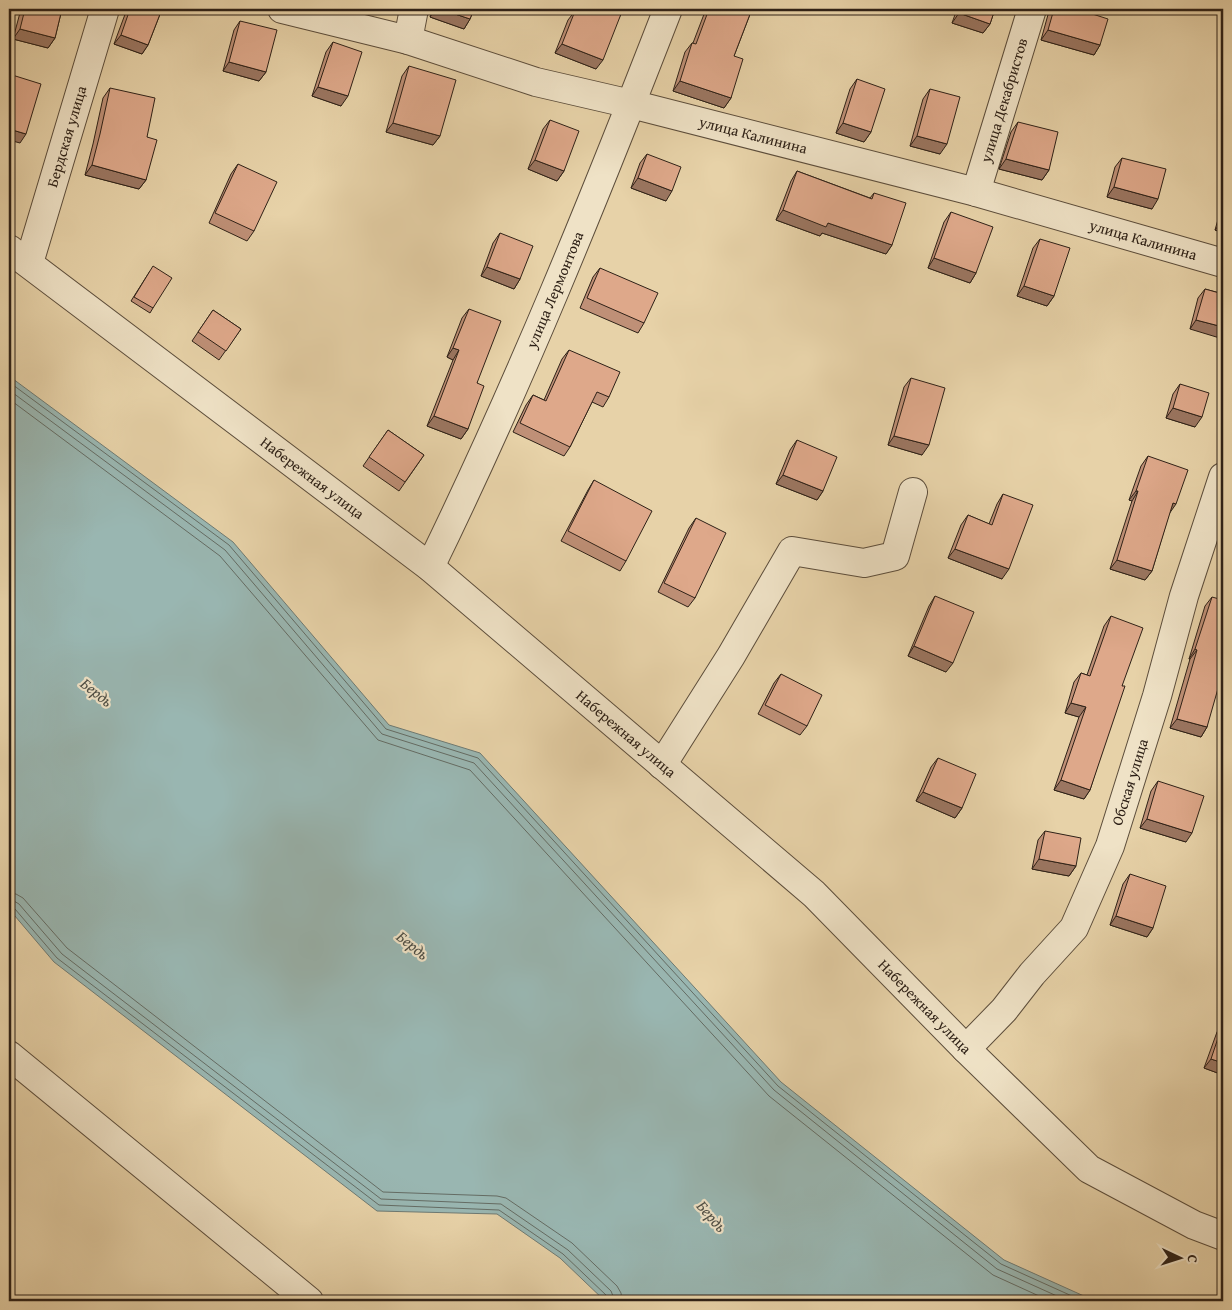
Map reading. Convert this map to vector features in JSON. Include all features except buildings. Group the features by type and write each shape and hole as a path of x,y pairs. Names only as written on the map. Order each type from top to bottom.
{"street":[{"name":"Бердская улица","path":"19,256 105,9"},
{"name":"улица Калинина","path":"282,9 408,40 536,82 631,104 976,192 1223,263"},
{"path":"408,40 414,9"},
{"name":"улица Лермонтова","path":"430,567 466,494 540,326 668,9"},
{"name":"улица Декабристов","path":"976,192 1032,9"},
{"name":"Набережная улица","path":"19,256 430,567 814,894 966,1049 1089,1169 1194,1225 1223,1236"},
{"name":"Обская улица","path":"966,1049 1004,1010 1032,974 1074,928 1110,846 1157,696 1184,596 1223,477"},
{"path":"662,765 732,656 792,551 864,564 895,556 913,492"},
{"path":"9,1055 309,1301"}],"water":[{"name":"Бердь","path":"9,376 233,542 389,725 480,753 781,1082 1004,1260 1095,1301 605,1301 560,1258 497,1214 377,1211 54,962 9,909"}]}
